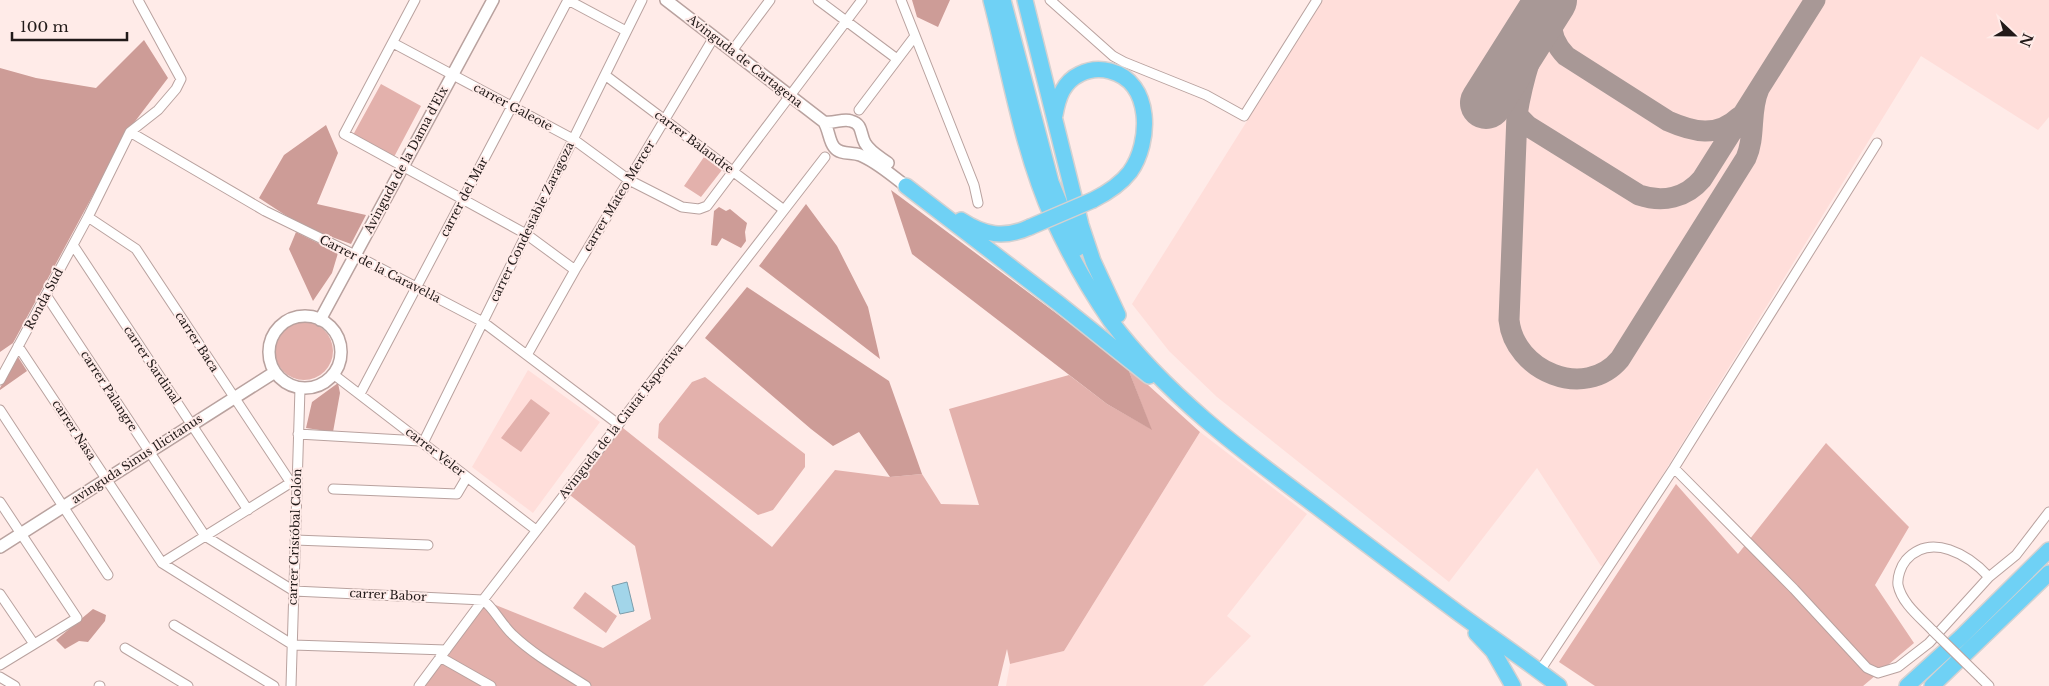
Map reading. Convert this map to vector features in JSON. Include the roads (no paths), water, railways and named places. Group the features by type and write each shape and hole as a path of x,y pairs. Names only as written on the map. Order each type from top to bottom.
{"highway":[{"path":"991,0 1027,144 1042,191 1064,241 1085,281 1111,321 1141,356 1188,405"},
{"path":"1003,0 1051,182 1081,254 1098,286 1118,315 1151,356 1216,418 1569,686"},
{"path":"1024,0 1072,197 1086,244 1118,315"},
{"path":"913,187 962,221 984,232 999,235 1008,234 1030,227 1106,194 1129,173 1139,156 1145,126 1142,104 1139,96 1126,79 1116,73 1104,70 1087,71 1072,79 1062,90 1054,119"},
{"path":"913,187 1255,460 1398,569 1559,686"},
{"path":"1907,686 1929,668 2049,550"},
{"path":"1398,569 1478,635 1494,651 1514,686"},
{"path":"1945,680 2049,573"},
{"path":"1426,578 1506,646"},
{"path":"1932,686 1945,680 2049,582"},
{"path":"1918,686 1966,638 2006,594"}],"street":[{"path":"130,132 158,110 176,89 181,79 138,0"},
{"path":"415,0 344,134 526,234 575,270"},
{"name":"Avinguda de la Dama d'Elx","path":"320,320 493,0"},
{"path":"568,0 626,31"},
{"name":"carrer del Mar","path":"360,394 568,0"},
{"name":"carrer Condestable Zaragoza","path":"422,442 642,0"},
{"name":"Avinguda de Cartagena","path":"666,0 824,122"},
{"path":"732,51 770,0"},
{"path":"818,0 899,56"},
{"path":"732,170 862,0"},
{"path":"901,0 974,186 978,203"},
{"path":"1050,0 1113,56 1206,95 1244,116 1317,0"},
{"path":"825,157 830,137 842,121 859,110 915,36"},
{"name":"carrer Mateo Mercer","path":"527,356 575,270 714,37"},
{"name":"carrer Galeote","path":"393,43 573,139 628,180 682,207 699,209 707,206 732,170"},
{"path":"899,56 912,51 923,55"},
{"name":"carrer Balandre","path":"605,75 784,210"},
{"path":"859,110 859,126 863,138 874,153 913,187"},
{"path":"859,126 842,121 824,122 834,147 874,162 913,187"},
{"name":"Ronda Sud","path":"0,380 88,217 130,132"},
{"name":"Carrer de la Caravel·la","path":"130,132 265,211 355,255 483,322 618,424"},
{"path":"825,157 835,151 845,152 858,148 863,138"},
{"path":"1542,666 1674,468 1877,142"},
{"name":"Avinguda de la Ciutat Esportiva","path":"419,686 536,530 825,157"},
{"name":"carrer Baca","path":"88,217 136,249 234,397 294,481"},
{"name":"carrer Sardinal","path":"73,245 248,510"},
{"name":"carrer Palangre","path":"46,295 205,536"},
{"path":"299,317 310,317 320,320 333,331 340,347 340,358 333,374 318,385 300,388 286,382 275,372 270,362 269,351 271,341 280,327 289,320 299,317"},
{"name":"carrer Nasa","path":"18,346 162,564"},
{"name":"avinguda Sinus Ilicitanus","path":"0,547 275,372"},
{"name":"carrer Veler","path":"333,374 536,530"},
{"name":"carrer Cristóbal Colón","path":"291,686 295,540 294,481 300,388"},
{"path":"0,410 108,575"},
{"path":"298,434 422,442"},
{"path":"1674,468 1794,589 1860,662 1871,671 1878,673 1898,667 1929,643 1989,577 2016,555 2049,512"},
{"path":"332,489 457,494 467,477"},
{"path":"294,481 162,564 292,646 443,654 491,686"},
{"path":"0,502 77,618 0,665"},
{"path":"205,536 294,591"},
{"path":"295,540 428,545"},
{"path":"1989,577 1966,557 1937,546 1928,546 1910,556 1903,564 1898,584 1905,601 1989,686"},
{"name":"carrer Babor","path":"294,591 483,600"},
{"path":"0,594 34,644"},
{"path":"483,600 488,603 499,620 518,640 586,686"},
{"path":"174,625 274,686"},
{"path":"125,648 188,686"},
{"path":"0,677 15,686"}],"water":[{"path":"627,582 634,611 620,614 612,586"}]}
